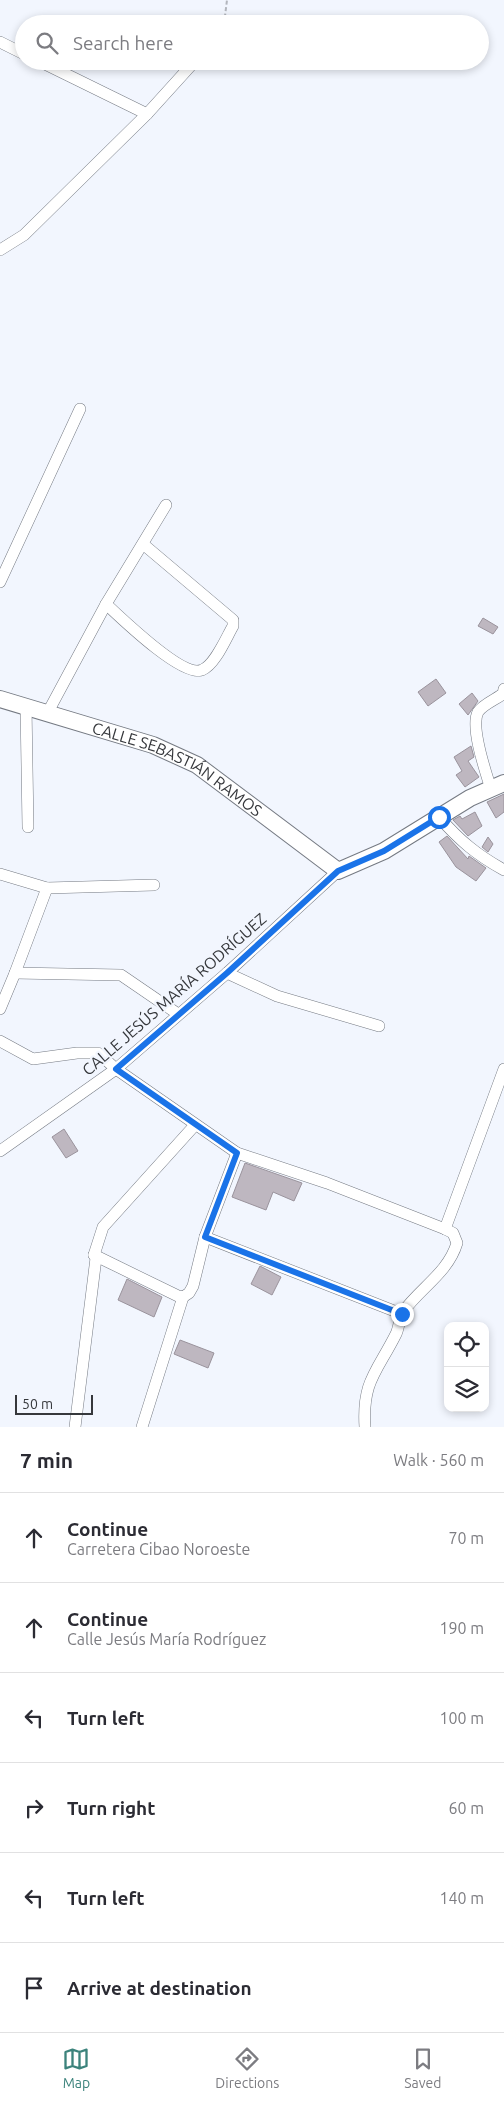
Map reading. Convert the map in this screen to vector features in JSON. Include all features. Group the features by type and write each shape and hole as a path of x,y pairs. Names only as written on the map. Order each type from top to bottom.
{"main road":[{"name":"CALLE SEBASTIÁN RAMOS","path":"0,699 153,745 198,765 338,871"},
{"path":"338,871 384,851 470,798 497,786"}],"street":[{"path":"0,42 15,50"},
{"path":"57,70 147,114"},
{"path":"0,250 24,235 147,114 187,70"},
{"path":"0,582 80,409"},
{"path":"48,712 106,604 166,505"},
{"path":"106,604 157,650 191,670 202,671 212,663 233,626 233,620 142,544"},
{"path":"497,786 480,751 476,721 479,711 503,694 504,689"},
{"path":"26,706 28,828"},
{"path":"439,817 458,839 472,851 504,870"},
{"name":"CALLE JESÚS MARÍA RODRÍGUEZ","path":"0,1150 116,1069 227,973 338,871"},
{"path":"0,874 47,888 154,885"},
{"path":"0,1009 16,973 47,888"},
{"path":"16,973 121,975 178,1014"},
{"path":"227,973 277,996 379,1026"},
{"path":"0,1041 33,1060 94,1052 237,1153 327,1183 445,1228 452,1233 457,1243 454,1254 440,1273 402,1314 397,1333 372,1374 364,1406 365,1427"},
{"path":"445,1228 504,1070"},
{"path":"75,1427 96,1258 94,1255 103,1227 195,1125"},
{"path":"142,1427 183,1297 189,1293 193,1286 205,1237 237,1153"},
{"path":"205,1237 402,1314"},
{"path":"94,1255 170,1293 183,1297"}],"path":[{"path":"225,15 227,0"}],"building":[{"path":"483,618 498,627 493,634 478,626"},
{"path":"436,679 446,693 428,706 418,692"},
{"path":"472,693 478,701 468,715 459,704"},
{"path":"471,746 474,757 468,761 479,777 465,787 456,775 462,771 454,757"},
{"path":"504,794 504,812 496,818 487,802"},
{"path":"475,812 482,826 468,836 453,820 460,816 462,819"},
{"path":"447,836 468,859 469,856 486,868 476,881 456,867 439,842"},
{"path":"488,837 493,844 488,852 482,847"},
{"path":"64,1129 78,1151 66,1158 52,1137"},
{"path":"245,1163 302,1183 294,1201 273,1192 266,1210 232,1197"},
{"path":"260,1266 281,1277 272,1295 251,1284"},
{"path":"127,1279 162,1297 154,1317 118,1300"},
{"path":"180,1340 214,1353 208,1368 174,1354"}],"route":[{"path":"402,1314 205,1237 237,1153 116,1069 227,973 338,871 384,851 439,817"}]}
